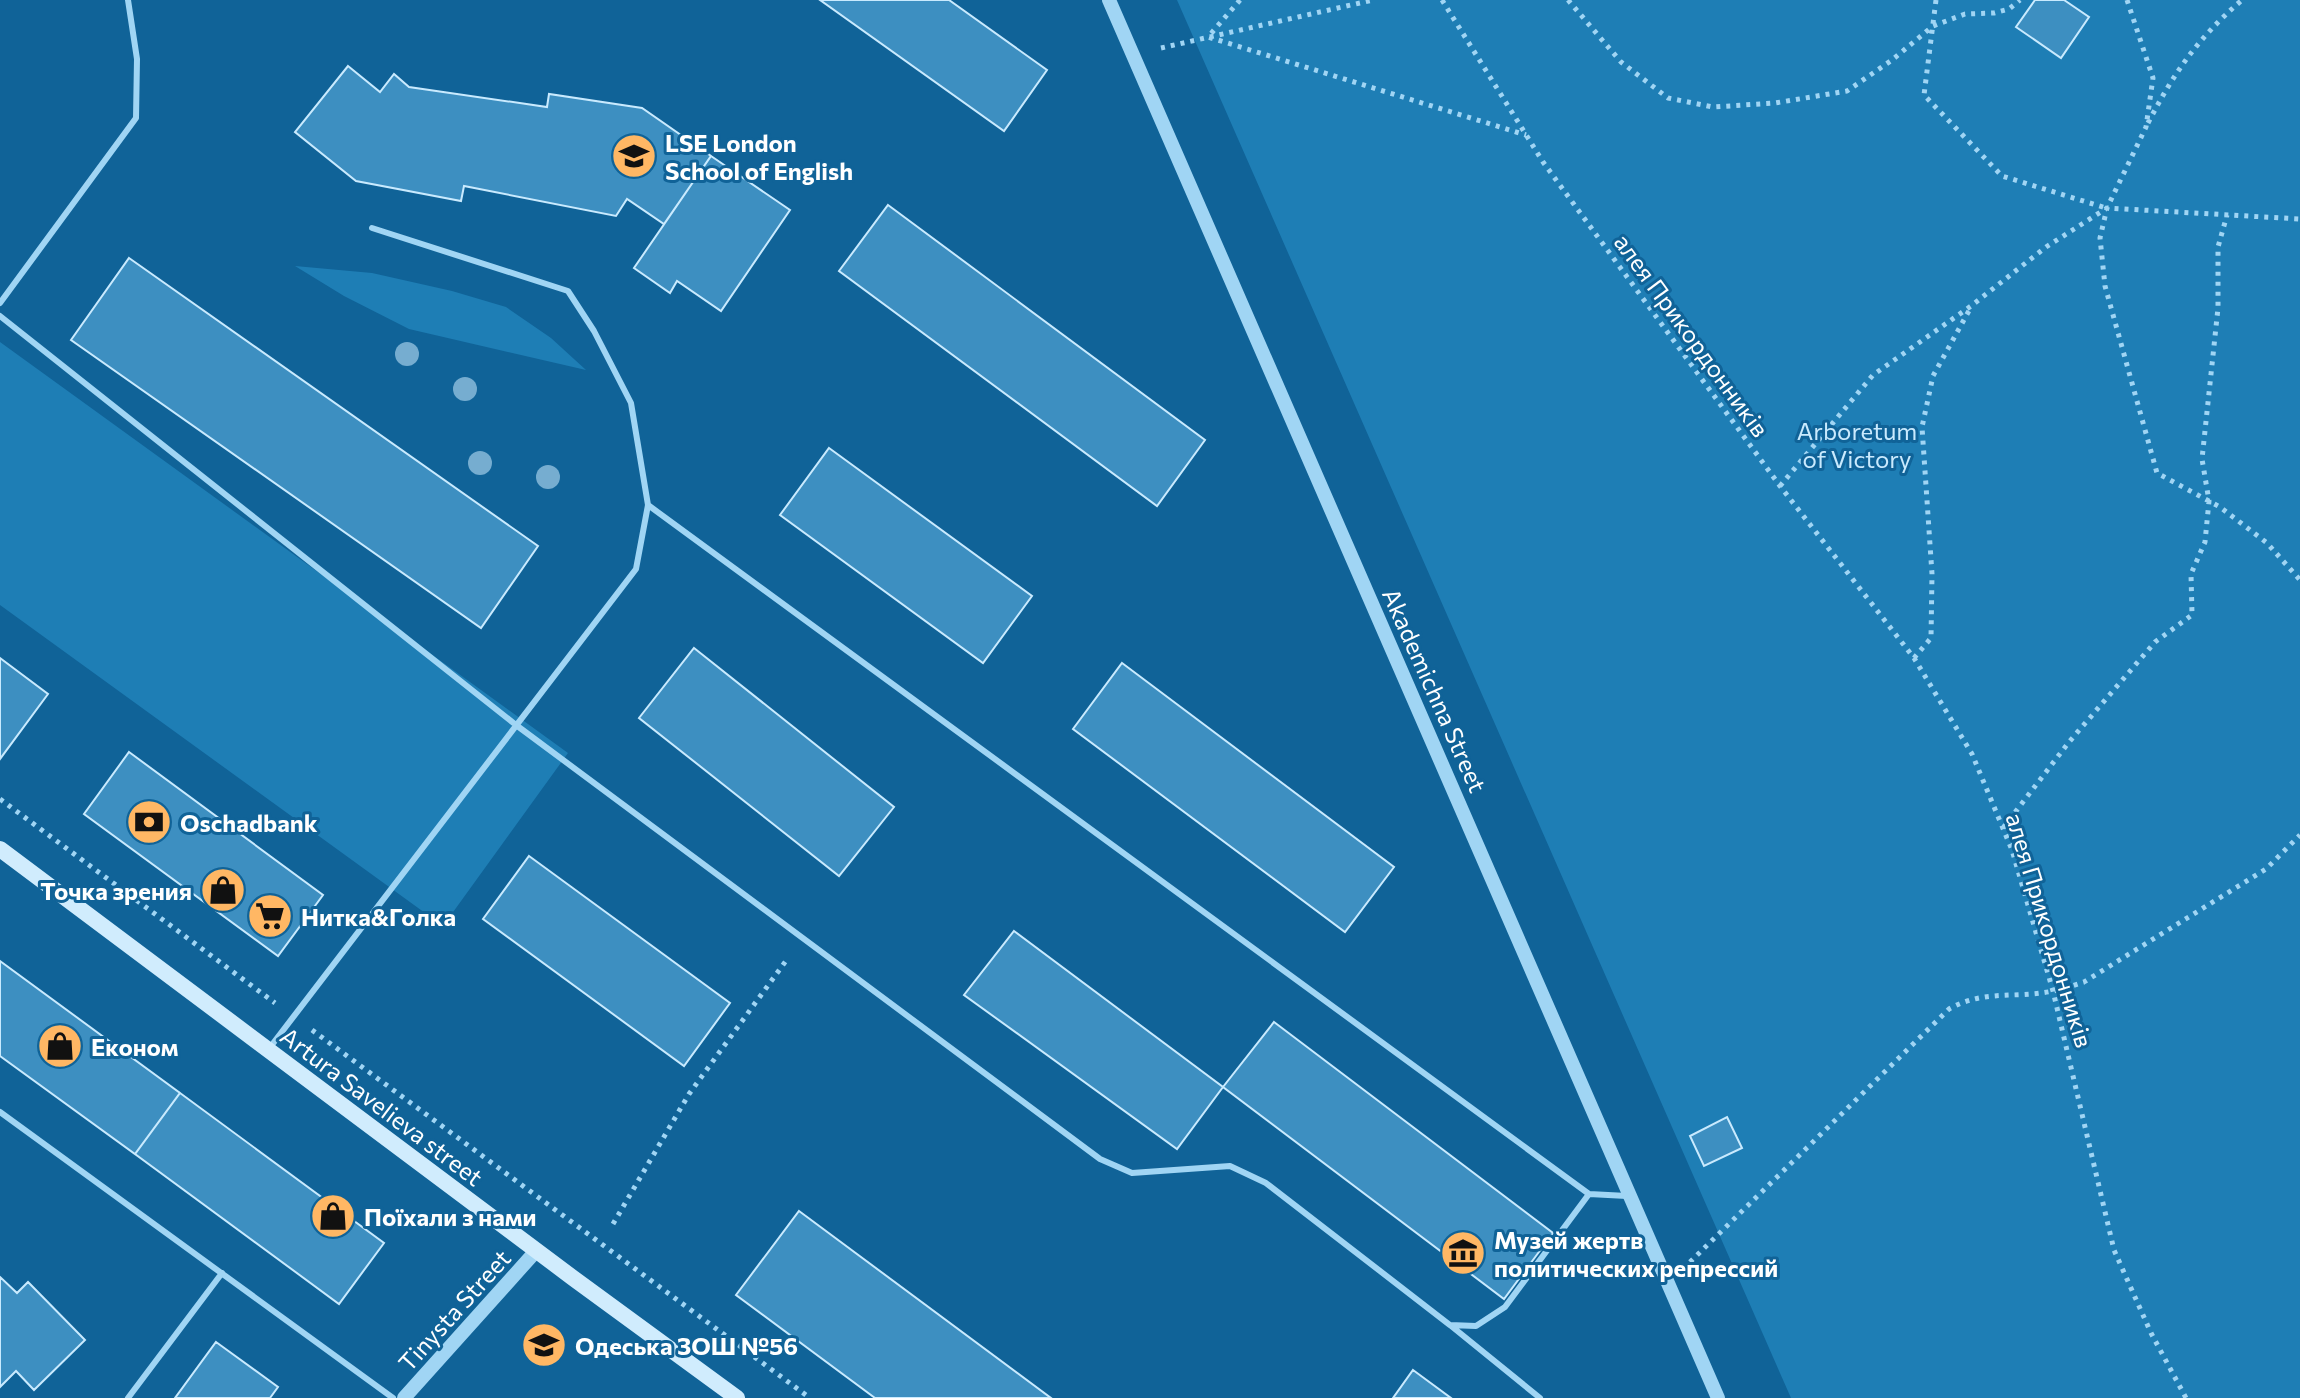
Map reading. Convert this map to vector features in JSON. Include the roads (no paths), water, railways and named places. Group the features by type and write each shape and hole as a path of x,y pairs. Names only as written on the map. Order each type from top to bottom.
{"main road":[{"name":"Artura Savelieva street","path":"0,849 737,1398"}],"street":[{"name":"Akademichna Street","path":"1109,0 1718,1398"},
{"name":"Tinysta Street","path":"404,1398 536,1251"}],"lane":[{"path":"0,303 136,118 137,59 128,0"},
{"path":"268,1050 636,569 648,505 631,403 594,331 568,291 372,228"},
{"path":"0,316 516,725 1100,1159 1132,1173 1230,1166 1266,1183 1540,1398"},
{"path":"648,505 1589,1194 1632,1197"},
{"path":"0,1112 393,1398"},
{"path":"1450,1325 1476,1326 1505,1307 1589,1194"},
{"path":"128,1398 222,1273"}],"place":[{"name":"LSE London School of English","path":"634,156"},
{"name":"Oschadbank","path":"149,822"},
{"name":"Точка зрения","path":"223,890"},
{"name":"Нитка&Голка","path":"270,916"},
{"name":"Економ","path":"60,1046"},
{"name":"Поїхали з нами","path":"333,1216"},
{"name":"Музей жертв политических репрессий","path":"1463,1253"},
{"name":"Одеська ЗОШ №56","path":"544,1345"}],"park label":[{"name":"Arboretum of Victory","path":"1857,444"}]}
